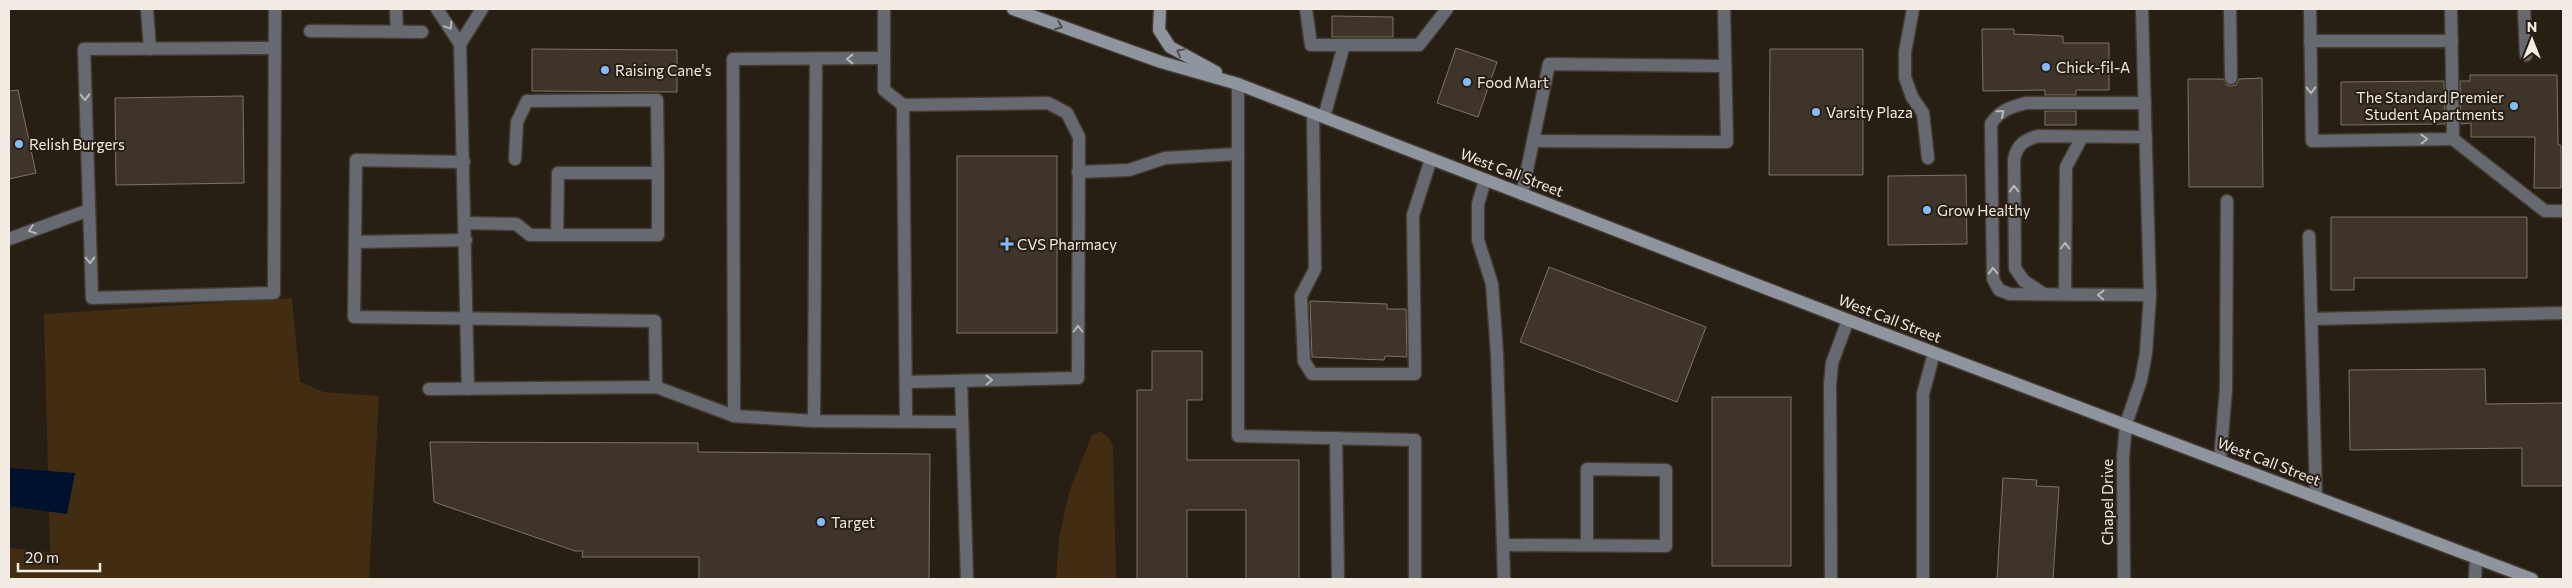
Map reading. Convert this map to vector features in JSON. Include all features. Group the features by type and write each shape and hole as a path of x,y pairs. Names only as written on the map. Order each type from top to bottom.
{"street":[{"path":"147,9 150,49"},
{"path":"274,48 84,49 92,298 274,293 275,9"},
{"path":"396,9 397,31"},
{"path":"437,9 460,44 468,319 468,389"},
{"path":"460,44 482,9"},
{"path":"884,9 884,90 903,106 1048,103 1067,113 1079,138 1078,378 906,382"},
{"name":"West Call Street","path":"1013,9 1161,62 1238,84 1934,353 2532,579"},
{"name":"West Call Street","path":"1160,9 1159,30 1170,47 1238,84"},
{"path":"1306,9 1311,45 1419,45 1447,9"},
{"path":"1534,141 1727,142 1724,9"},
{"path":"1912,9 1906,52 1905,77 1912,97 1922,113 1928,158"},
{"name":"Chapel Drive","path":"2124,579 2123,457 2126,424 2141,380 2146,353 2150,295 2142,9"},
{"path":"2230,9 2231,78"},
{"path":"2310,9 2312,141 2453,139 2545,211 2563,211"},
{"path":"2451,9 2453,139"},
{"path":"2524,9 2526,55"},
{"path":"310,31 422,32"},
{"path":"2310,41 2452,41"},
{"path":"1344,45 1318,115 1315,269 1301,296 1304,361 1312,374 1415,374 1413,215 1431,158"},
{"path":"734,416 733,59 884,58"},
{"path":"814,421 816,59"},
{"path":"1522,194 1549,64 1725,66"},
{"path":"1238,84 1238,436 1415,440 1415,579"},
{"path":"465,223 516,219 530,234 658,234 657,100 527,101 518,122 515,160"},
{"path":"2145,103 2026,103 2007,107 1996,115 1991,124 1993,279 1999,290 2004,292 2150,295"},
{"path":"903,106 906,420"},
{"path":"2044,294 2024,281 2015,268 2014,160 2016,148 2027,139 2038,136 2146,138"},
{"path":"2065,294 2066,167 2082,137"},
{"path":"1078,172 1129,170 1165,158 1238,154"},
{"path":"464,162 356,160 354,317 656,321 656,387"},
{"path":"557,234 558,173 658,173"},
{"path":"1485,180 1478,204 1478,240 1492,284 1497,354 1504,579"},
{"path":"2220,460 2226,389 2227,201"},
{"path":"9,239 89,210"},
{"path":"2309,236 2316,496"},
{"path":"355,242 466,240"},
{"path":"2311,319 2563,313"},
{"path":"1831,579 1830,385 1832,363 1848,320"},
{"path":"1923,579 1923,394 1934,353"},
{"path":"961,380 967,579"},
{"path":"429,389 656,387 734,416 814,421 906,420 962,422"},
{"path":"1336,438 1338,579"},
{"path":"1504,545 1666,546 1666,470 1587,469 1587,545"},
{"path":"2475,579 2476,557"}],"shaded area":[{"path":"292,298 300,382 324,392 379,396 369,579 9,579 9,548 50,552 44,314"},
{"path":"1101,431 1109,438 1113,446 1116,579 1056,579 1059,538 1069,492 1092,435"}],"water":[{"path":"9,468 75,473 67,514 9,506"}],"building":[{"path":"1332,16 1393,17 1393,37 1332,37"},
{"name":"Chick-fil-A","path":"1982,29 2014,29 2014,34 2063,36 2063,43 2109,43 2109,90 2076,90 2076,95 2045,95 2045,90 1983,91"},
{"name":"Food Mart","path":"1456,48 1497,62 1478,117 1437,103"},
{"name":"Raising Cane's","path":"532,49 677,50 677,92 532,91"},
{"name":"Varsity Plaza","path":"1770,49 1863,49 1863,175 1769,175"},
{"name":"The Standard Premier Student Apartments","path":"2470,75 2557,75 2558,145 2561,145 2561,188 2534,188 2535,137 2471,137 2471,123 2461,124 2460,81 2470,81"},
{"path":"2262,78 2263,187 2189,187 2188,79 2223,79 2227,85 2231,86 2236,85 2239,79"},
{"path":"2444,81 2445,124 2341,125 2341,82"},
{"name":"Relish Burgers","path":"18,90 36,173 9,179 9,91"},
{"path":"243,96 244,183 116,185 115,98"},
{"path":"2045,111 2076,111 2076,125 2045,125"},
{"name":"CVS Pharmacy","path":"957,156 1057,156 1057,333 957,333"},
{"name":"Grow Healthy","path":"1966,175 1967,244 1888,245 1888,176"},
{"path":"2331,217 2527,217 2527,278 2354,278 2354,290 2331,290"},
{"path":"1549,267 1706,327 1677,402 1520,342"},
{"path":"1310,301 1387,304 1387,309 1406,309 1407,357 1385,356 1384,360 1312,357"},
{"path":"1152,351 1202,351 1202,400 1187,400 1187,460 1299,460 1299,579 1246,579 1246,510 1187,510 1187,579 1137,579 1137,390 1152,390"},
{"path":"2485,369 2486,404 2563,403 2563,486 2522,486 2522,448 2350,450 2349,370"},
{"path":"1712,397 1791,397 1791,566 1712,566"},
{"path":"430,442 698,443 698,452 930,454 929,579 699,579 699,557 582,557 583,551 575,551 434,502"},
{"path":"2003,478 2037,480 2036,486 2059,487 2053,579 1997,579"}],"place":[{"name":"Chick-fil-A","path":"2046,67"},
{"name":"Raising Cane's","path":"605,70"},
{"name":"Food Mart","path":"1467,82"},
{"name":"The Standard Premier Student Apartments","path":"2514,106"},
{"name":"Varsity Plaza","path":"1816,112"},
{"name":"Relish Burgers","path":"19,144"},
{"name":"Grow Healthy","path":"1927,210"},
{"name":"CVS Pharmacy","path":"1007,244"},
{"name":"Target","path":"821,522"}]}
